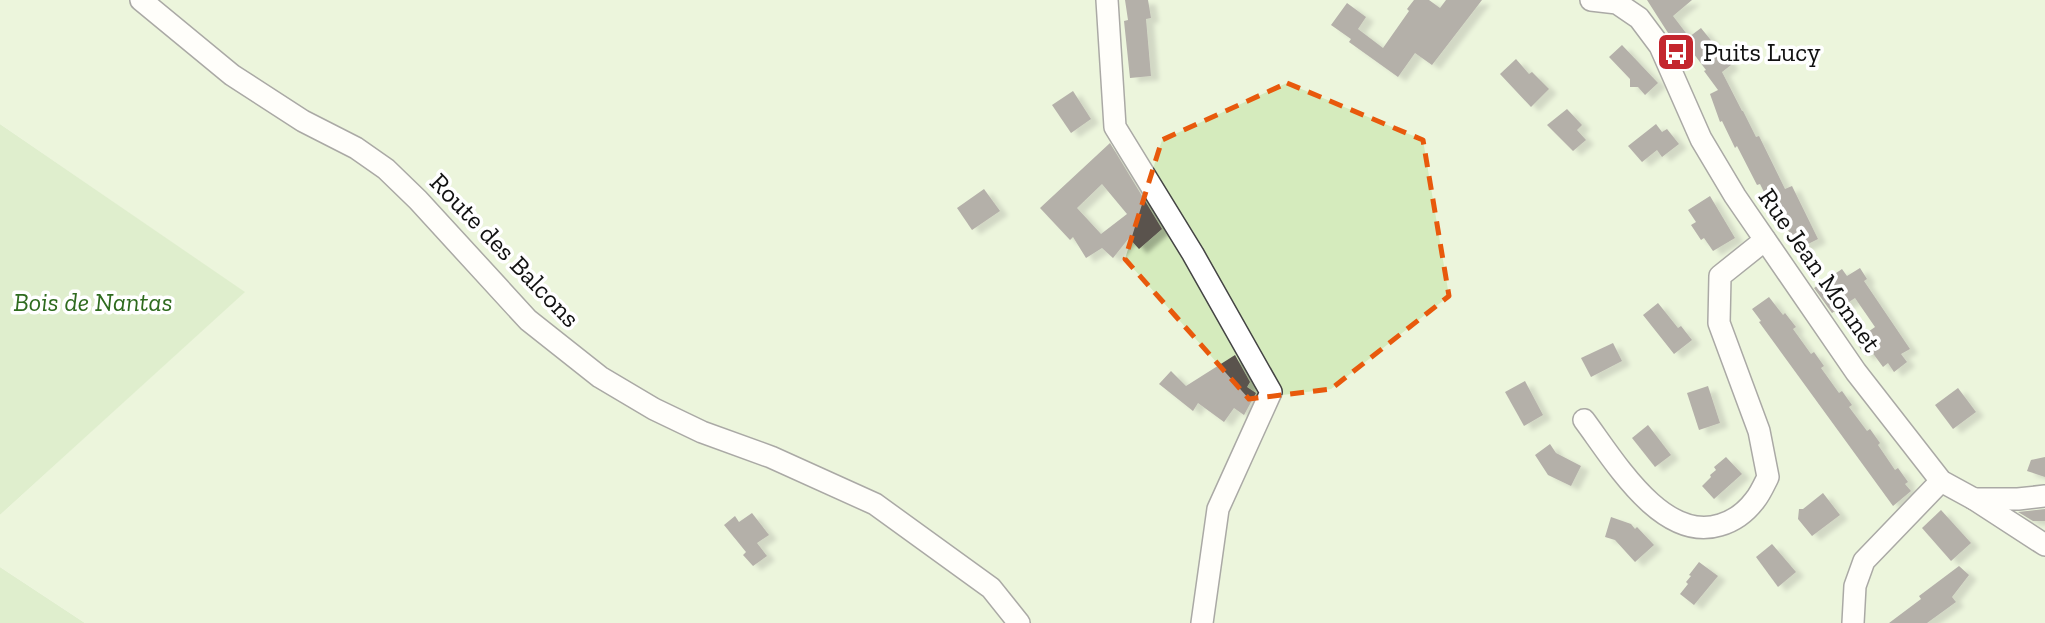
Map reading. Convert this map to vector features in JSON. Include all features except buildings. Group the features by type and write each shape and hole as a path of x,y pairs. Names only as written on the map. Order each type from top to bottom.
{"street":[{"name":"Route des Balcons","path":"141,0 255,91 303,121 356,148 386,169 528,320 600,377 654,409 702,432 771,457 875,504 991,588 1019,623"},
{"path":"1107,0 1115,127 1193,254 1271,392 1218,509 1202,623"},
{"name":"Rue Jean Monnet","path":"1591,0 1618,2 1639,18 1660,46 1701,139 1765,240 1856,372 1941,481 2045,545"},
{"path":"1584,420 1634,487 1674,521 1708,529 1733,521 1755,501 1768,477 1759,431 1719,323 1720,276 1765,240"},
{"path":"1853,623 1855,586 1864,561 1941,481"},
{"path":"1974,499 2045,496"}],"highlighted area":[{"path":"1287,83 1423,140 1449,296 1331,389 1249,399 1125,259 1162,140"}],"green space":[{"path":"0,0 2045,0 2045,623 85,623 0,567 0,515 244,292 0,124"},
{"name":"Bois de Nantas","path":"0,124 245,292 0,515"},
{"path":"0,567 85,623 0,623"}],"place":[{"name":"Puits Lucy","path":"1676,52"}]}
